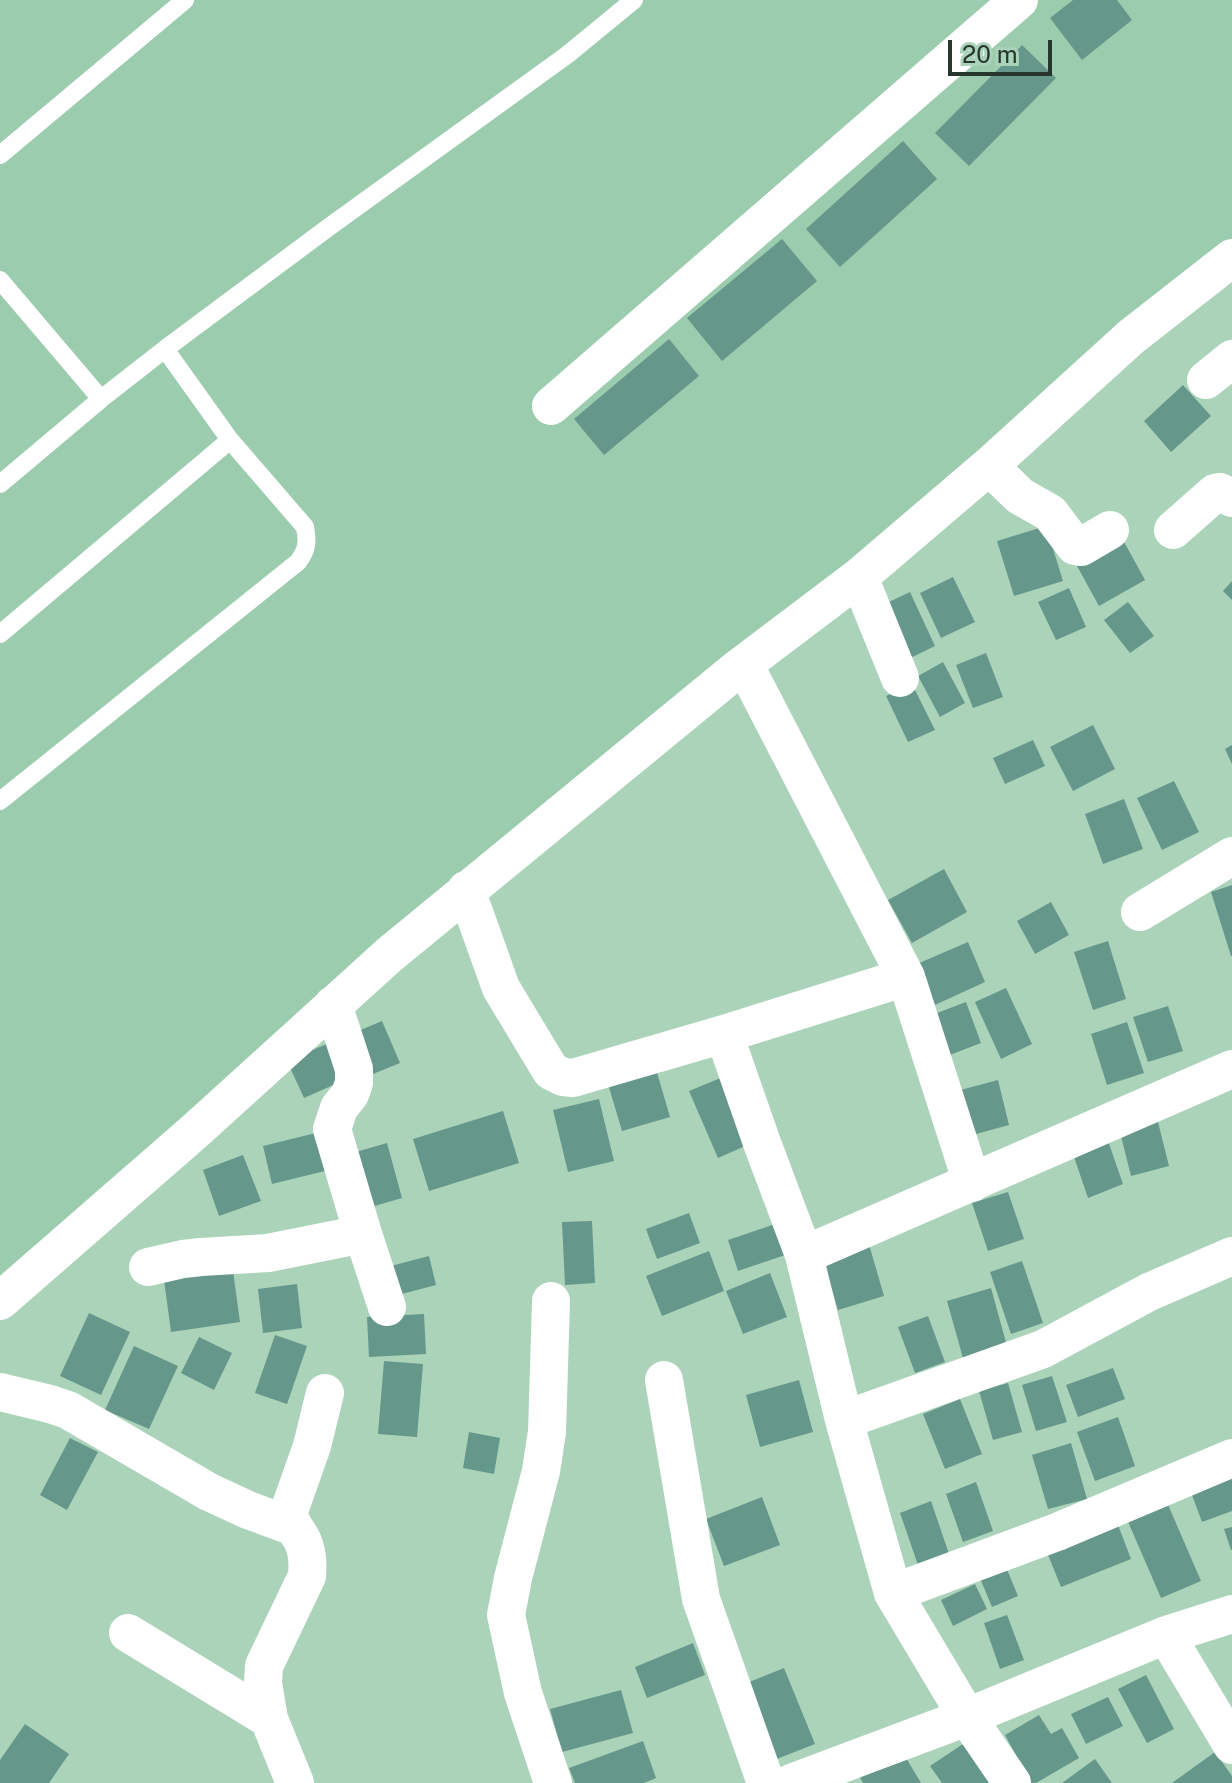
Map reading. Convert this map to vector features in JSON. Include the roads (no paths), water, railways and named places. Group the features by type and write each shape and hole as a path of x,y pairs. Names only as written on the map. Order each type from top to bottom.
{"street":[{"path":"551,406 1019,0"},
{"path":"0,1301 195,1131 389,955 744,664 859,577 989,466 1131,337 1232,258"},
{"path":"989,466 1020,496 1050,513 1075,546 1081,547 1110,530"},
{"path":"1173,530 1215,493 1232,498"},
{"path":"859,577 900,678"},
{"path":"744,664 906,977 972,1183"},
{"path":"1140,912 1232,856"},
{"path":"466,890 501,988 551,1071 563,1077 573,1078 724,1034 906,977"},
{"path":"333,1005 354,1069 354,1083 339,1108 332,1129 387,1307"},
{"path":"724,1034 804,1255 844,1420 893,1593 967,1717 1012,1783"},
{"path":"804,1255 1232,1069"},
{"path":"148,1267 192,1258 268,1253 363,1234"},
{"path":"844,1420 1043,1349 1149,1292 1232,1256"},
{"path":"551,1301 545,1445 506,1615 523,1693 553,1783"},
{"path":"664,1380 701,1599 766,1783"},
{"path":"0,1392 68,1410 209,1492 294,1527"},
{"path":"295,1783 269,1719 263,1683 264,1666 307,1576 308,1557 304,1543 289,1519 289,1511 312,1446 325,1393"},
{"path":"893,1593 1057,1532 1232,1458"},
{"path":"791,1783 967,1717 1166,1635 1232,1614"},
{"path":"128,1633 269,1719"},
{"path":"1166,1635 1232,1745"}],"lane":[{"path":"0,155 185,0"},
{"path":"0,484 165,349 567,55 634,0"},
{"path":"0,280 101,399"},
{"path":"0,801 298,562 306,552 308,540 305,527 230,440 165,349"},
{"path":"0,634 230,440"}]}
